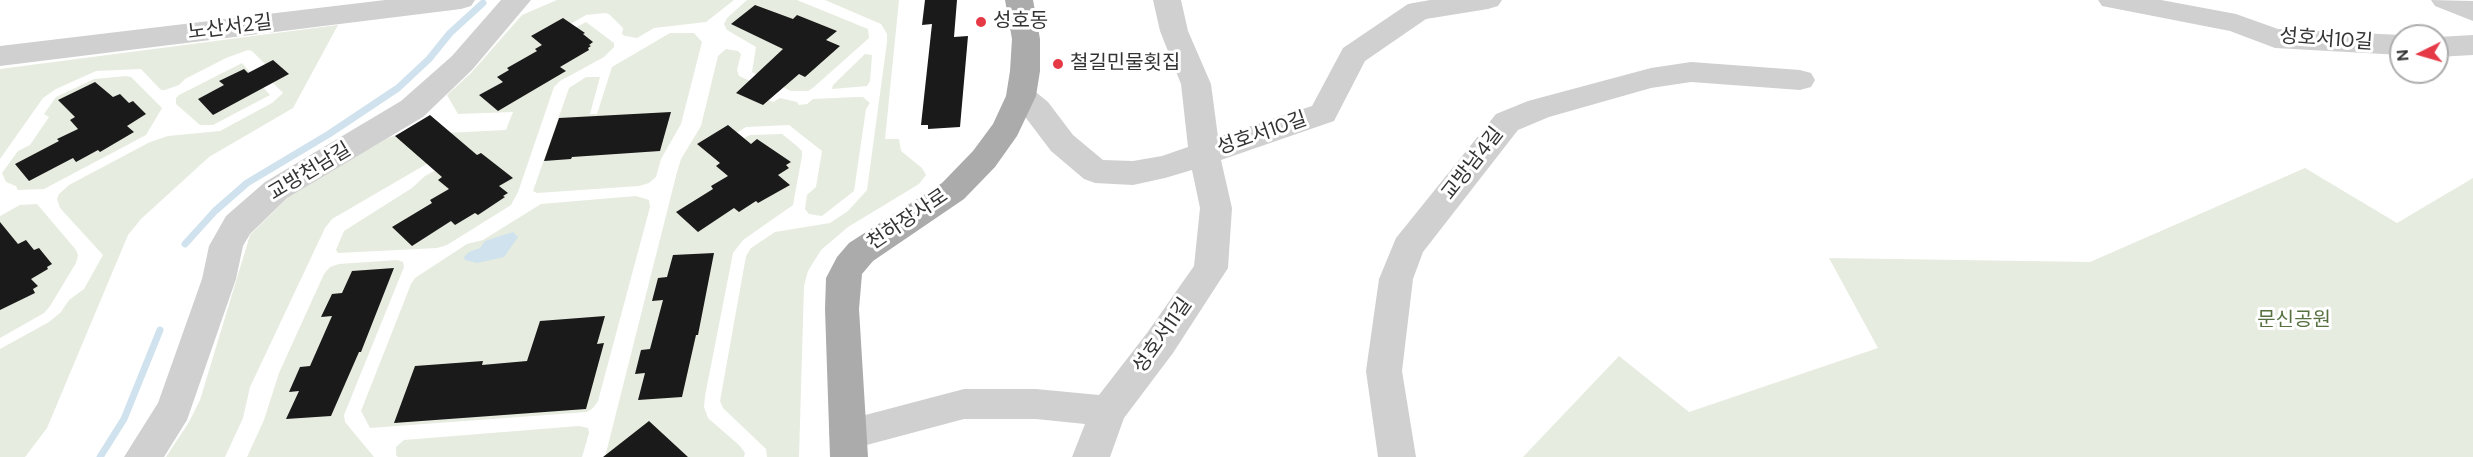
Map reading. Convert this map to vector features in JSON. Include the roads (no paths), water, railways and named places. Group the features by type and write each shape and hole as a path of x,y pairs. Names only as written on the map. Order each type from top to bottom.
{"main road":[{"name":"천하장사로","path":"849,445 842,309 843,278 849,266 861,252 953,191 996,144 1016,110 1021,96 1026,39 1019,0"}],"street":[{"name":"노산서2길","path":"0,56 461,0"},
{"name":"교방천남길","path":"143,457 174,409 219,279 226,246 238,225 276,190 412,109 462,63 517,0"},
{"name":"성호서11길","path":"1091,457 1108,411 1160,343 1211,268 1216,208 1204,154 1196,84 1174,31 1167,0"},
{"name":"성호서10길","path":"1021,96 1037,110 1062,143 1095,171 1133,173 1165,167 1323,113 1353,55 1418,11 1488,0"},
{"name":"성호서10길","path":"2112,0 2236,23 2275,38 2389,44"},
{"path":"2445,0 2473,12"},
{"path":"2449,46 2473,45"},
{"name":"교방남4길","path":"1397,457 1384,371 1396,279 1408,248 1507,122 1573,99 1651,78 1690,72 1800,80"},
{"path":"849,445 964,404 1036,404 1108,411"}],"water":[{"path":"513,232 518,237 504,257 477,263 465,260 464,257 469,252 480,248 485,241"}],"waterway":[{"path":"185,244 215,211 247,183 329,134 398,88 429,59 450,33 483,3"},
{"path":"100,457 124,419 160,330"}],"place":[{"name":"성호동","path":"981,22"},
{"name":"철길민물횟집","path":"1058,64"}],"park label":[{"name":"문신공원","path":"2294,321"}]}
